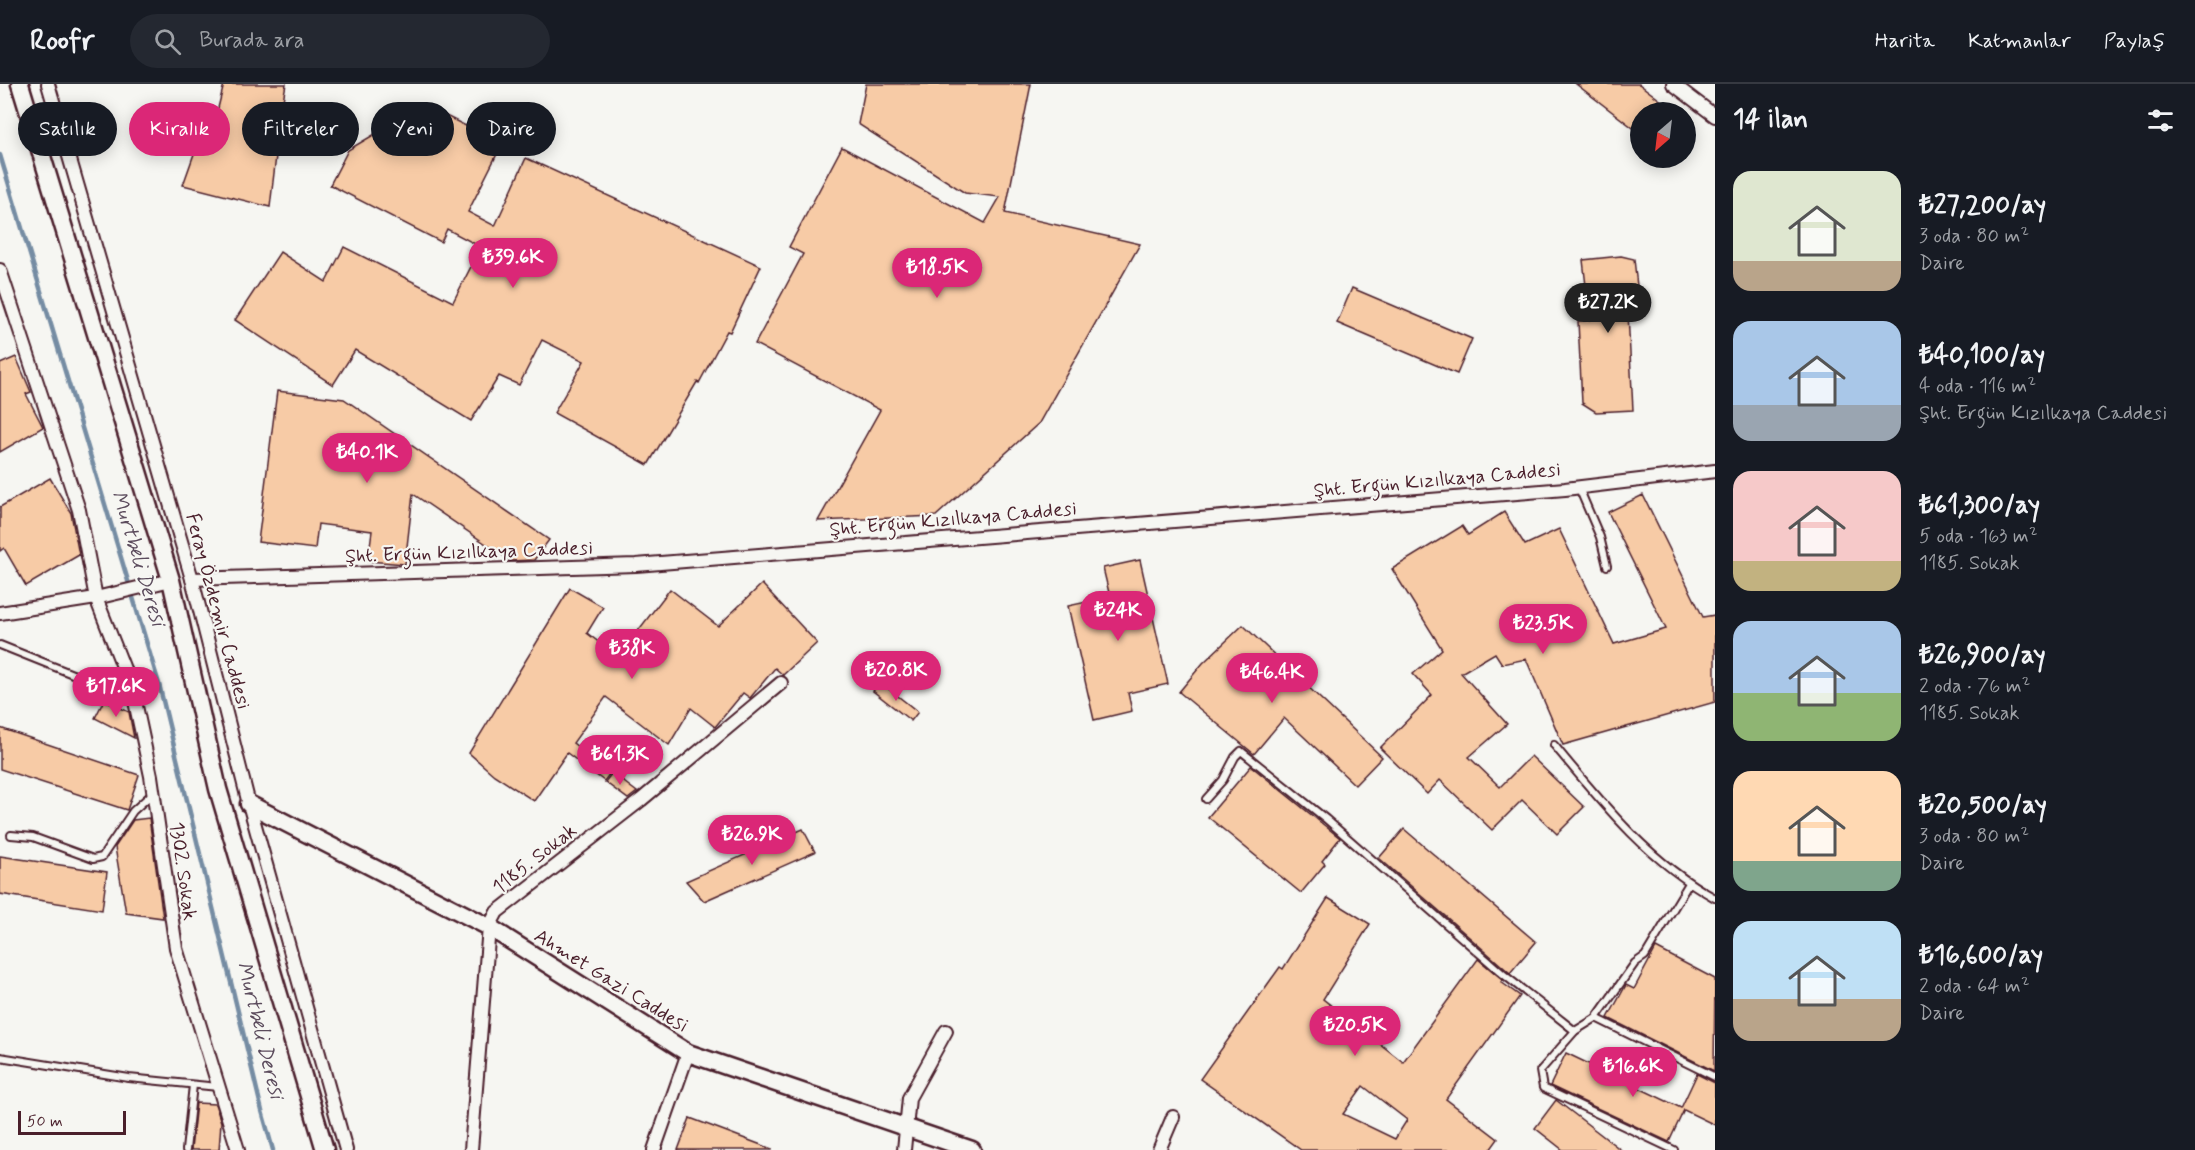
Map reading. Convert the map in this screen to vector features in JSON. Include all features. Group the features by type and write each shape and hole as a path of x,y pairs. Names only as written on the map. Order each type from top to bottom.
{"street":[{"path":"20,84 171,580 218,789 325,1150"},
{"name":"Feray Özdemir Caddesi","path":"48,84 192,579 249,804 346,1150"},
{"path":"1673,84 1715,116"},
{"name":"1302. Sokak","path":"0,270 79,510 96,598 133,692 153,792 176,948 238,1150"},
{"path":"134,462 157,459"},
{"name":"Şht. Ergün Kızılkaya Caddesi","path":"192,579 636,565 1578,487 1715,471"},
{"path":"0,613 96,598 171,580"},
{"name":"1185. Sokak","path":"489,927 497,912 641,800 781,682"},
{"name":"Ahmet Gazi Caddesi","path":"249,804 489,927 688,1053 972,1150"},
{"path":"471,1150 489,927"},
{"path":"904,1150 909,1098 946,1031"},
{"path":"654,1150 688,1053"},
{"path":"1159,1150 1173,1117"}],"lane":[{"path":"1578,487 1600,537 1607,566"},
{"path":"0,645 75,675"},
{"path":"1554,745 1646,850 1689,883 1715,898"},
{"path":"1206,800 1223,780 1241,751 1326,819 1503,974 1575,1031"},
{"path":"11,835 33,837 93,859 102,857 133,811 153,792"},
{"path":"1674,1150 1543,1088 1540,1071 1554,1052 1575,1031 1596,1018 1635,963 1644,956 1689,883"},
{"path":"1596,1018 1715,1077"},
{"path":"0,1057 129,1078 218,1087"},
{"path":"186,1150 193,1085"}],"building":[{"path":"224,84 286,84 283,102 242,102 242,156 276,156 270,207 183,185 193,156 230,156 230,102 220,102"},
{"path":"866,84 1031,84 1005,213 1140,244 1039,423 936,516 818,521 880,410 755,344 803,254 789,247 842,147 985,223 1000,197 965,193 858,124"},
{"path":"1576,84 1639,84 1663,102 1630,102 1630,126"},
{"path":"454,120 466,126 466,156 496,156 468,212 495,226 526,158 761,266 730,332 727,331 699,383 697,382 648,465 554,413 584,361 542,340 519,385 499,376 471,421 355,350 333,385 235,320 280,252 326,282 344,247 453,302 481,247 447,229 441,242 330,185 345,156 359,156 359,143 371,136 371,156 454,156"},
{"path":"1621,256 1634,259 1640,313 1628,314 1633,410 1596,412 1582,403 1578,321 1590,320 1583,260"},
{"path":"1352,288 1472,339 1457,374 1337,323"},
{"path":"16,357 31,392 26,394 43,427 0,452 0,364"},
{"path":"277,391 344,399 549,540 534,560 511,561 413,494 405,564 368,561 372,531 318,524 315,549 258,542"},
{"path":"50,478 71,513 79,555 26,586 4,548 0,551 0,507"},
{"path":"1643,495 1703,617 1715,615 1715,702 1563,745 1526,659 1502,664 1495,653 1461,673 1507,724 1469,757 1500,787 1531,756 1584,807 1557,834 1522,800 1492,830 1440,780 1427,794 1380,748 1432,695 1413,674 1442,649 1392,569 1462,526 1468,535 1504,512 1525,545 1559,529 1614,644 1666,629 1608,512"},
{"path":"1140,560 1168,684 1128,693 1132,711 1094,720 1068,606 1110,597 1103,568"},
{"path":"762,584 817,643 783,675 775,668 750,698 743,693 715,727 691,708 669,745 606,697 573,743 611,772 604,781 567,753 534,801 494,775 469,753 570,588 603,607 587,633 618,657 670,589 718,626"},
{"path":"1243,625 1382,757 1355,785 1284,718 1254,754 1179,692 1203,663"},
{"path":"880,682 918,712 911,721 873,691"},
{"path":"104,700 129,712 134,738 95,718"},
{"path":"0,728 139,775 127,810 0,769"},
{"path":"1251,766 1340,838 1322,861 1325,864 1301,893 1208,817"},
{"path":"612,773 637,792 628,799 605,782"},
{"path":"149,818 163,918 126,913 115,847 133,820"},
{"path":"803,829 815,852 704,901 686,881"},
{"path":"1404,829 1536,942 1510,973 1379,858"},
{"path":"0,856 107,872 102,910 0,894"},
{"path":"1328,898 1370,924 1323,999 1403,1062 1478,959 1503,980 1501,982 1520,996 1446,1099 1498,1139 1490,1150 1301,1150 1200,1079 1280,967 1283,969","holes":["1363,1086 1407,1120 1395,1139 1343,1114"]},
{"path":"1656,948 1715,979 1714,1071 1608,1018 1626,985 1634,989"},
{"path":"1566,1053 1681,1108 1697,1074 1715,1083 1715,1125 1684,1110 1669,1142 1550,1086"},
{"path":"1556,1100 1621,1150 1563,1150 1535,1128"},
{"path":"196,1103 215,1104 221,1122 219,1150 191,1150"},
{"path":"690,1118 772,1149 772,1150 678,1150"}],"waterway":[{"name":"Murtbeli Deresi","path":"0,155 159,684 273,1150"}]}
